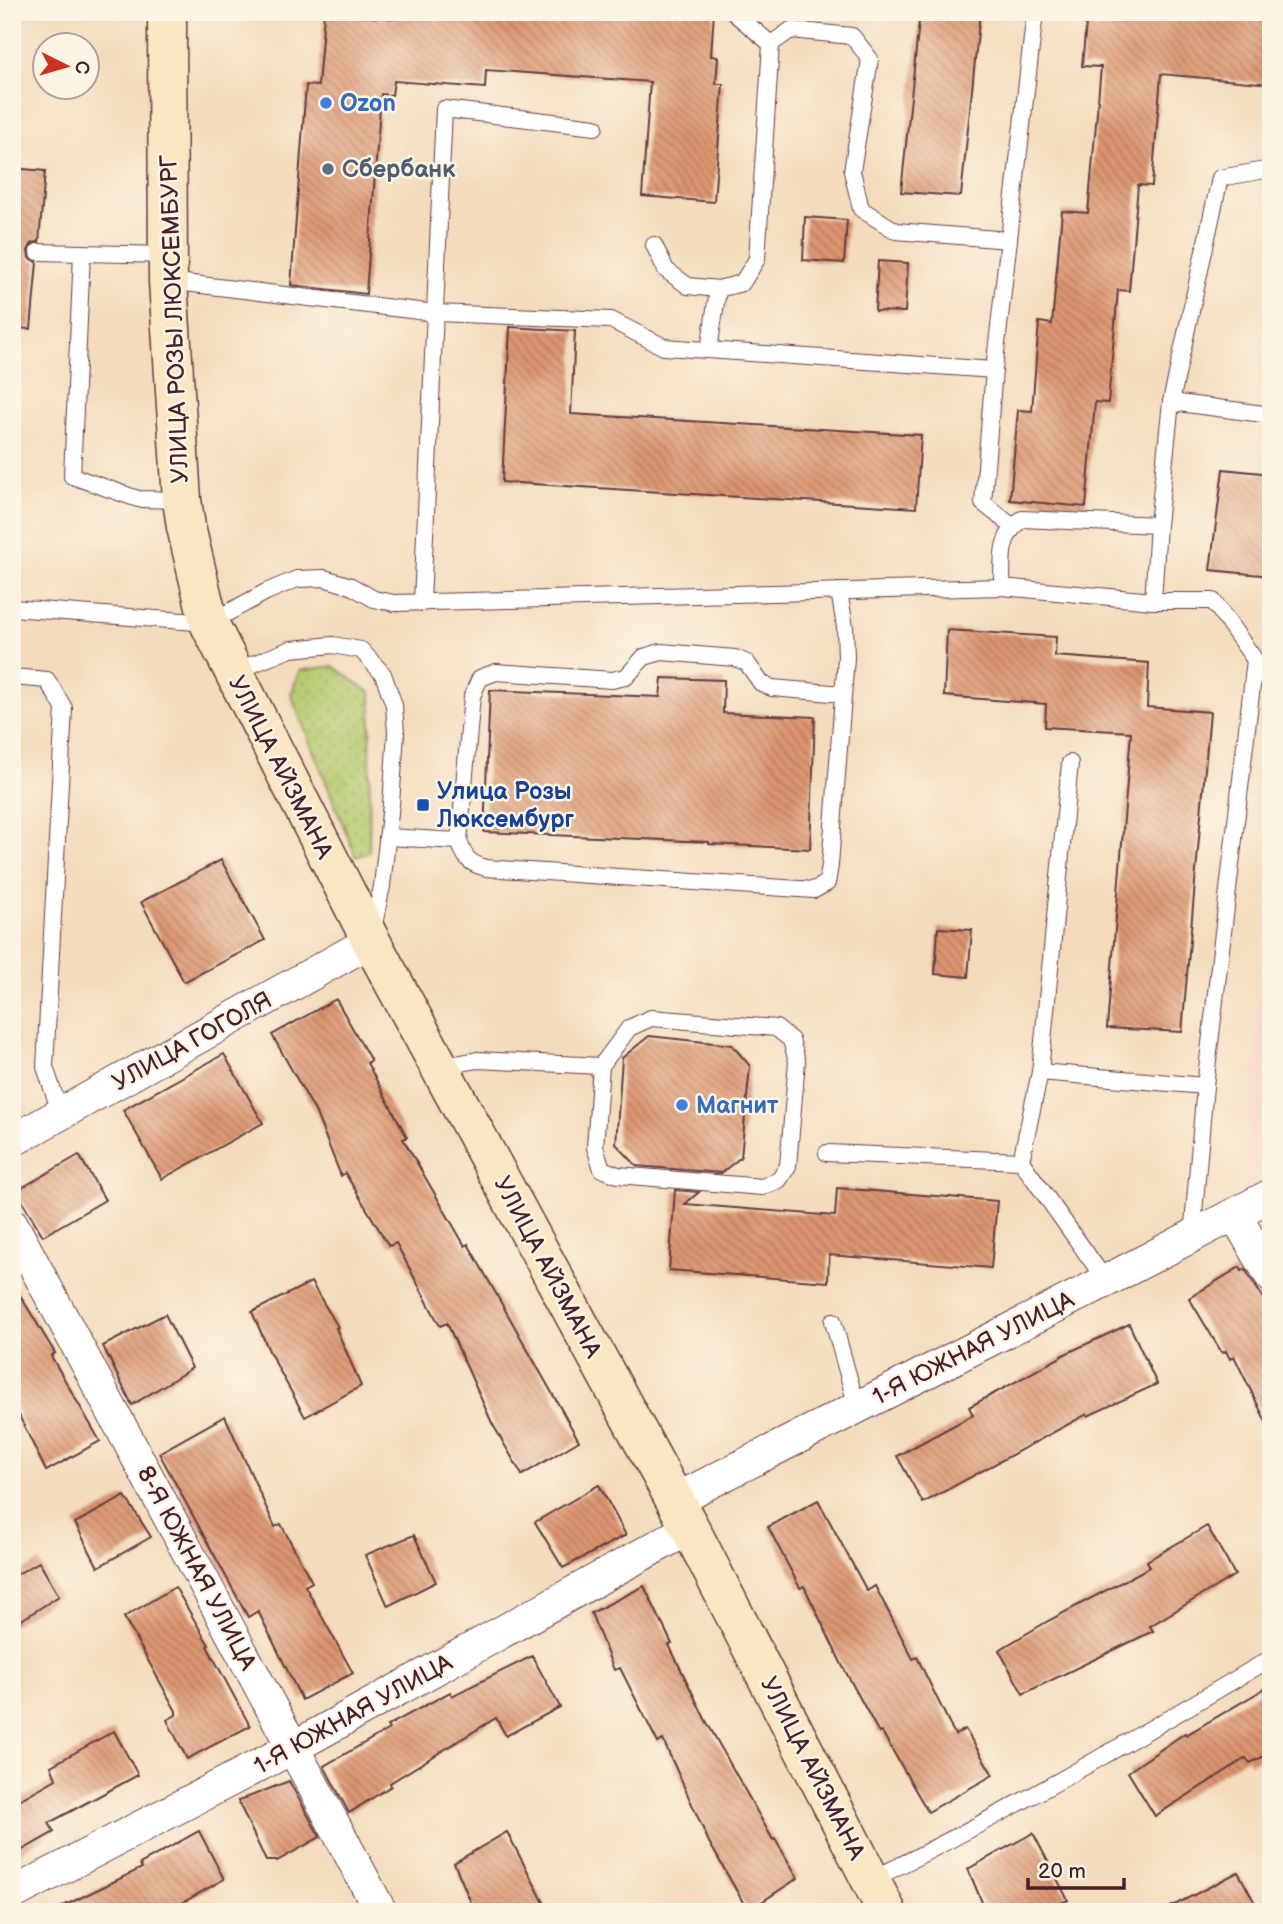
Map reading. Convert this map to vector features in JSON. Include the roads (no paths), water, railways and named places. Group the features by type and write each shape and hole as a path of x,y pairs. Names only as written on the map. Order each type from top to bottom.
{"street":[{"name":"УЛИЦА РОЗЫ ЛЮКСЕМБУРГ","path":"167,12 168,268 182,500 209,622"},
{"name":"УЛИЦА АЙЗМАНА","path":"209,622 371,941 682,1514 879,1896"},
{"name":"УЛИЦА ГОГОЛЯ","path":"12,1141 371,941"},
{"name":"1-Я ЮЖНАЯ УЛИЦА","path":"12,1894 294,1747 857,1407 1271,1195"},
{"path":"1236,1215 1271,1276"},
{"name":"8-Я ЮЖНАЯ УЛИЦА","path":"12,1224 381,1912"}],"lane":[{"path":"733,12 771,44"},
{"path":"1013,527 982,503 994,370 1035,12"},
{"path":"771,44 792,30 852,36 870,58 852,171 861,209 896,231 1009,240"},
{"path":"654,245 666,270 688,286 718,289 742,283 757,259 771,44"},
{"path":"422,603 444,109 595,127"},
{"path":"1153,601 1171,402 1220,178 1271,169"},
{"path":"38,252 82,253 435,313 611,320 664,347 994,370"},
{"path":"82,253 72,476 138,499 182,500"},
{"path":"709,351 718,289"},
{"path":"1171,402 1271,415"},
{"path":"1002,587 1004,542 1013,527 1022,519 1158,525"},
{"path":"12,608 209,622 265,592 297,579 324,578 351,586 374,599 394,603 1002,587 1153,601 1213,601 1255,660 1205,1086 1192,1237"},
{"path":"839,591 845,627 846,658 830,865 827,883 814,890 486,868 472,864 464,855 459,841 472,696 480,678 496,672 611,681 626,677 645,657 661,652 735,658 747,663 761,683 772,688 843,694"},
{"path":"233,672 291,649 333,645 361,650 383,674 394,705 396,733 382,886 371,941"},
{"path":"12,677 47,680 64,708 45,1067 61,1115"},
{"path":"1070,763 1040,1072 1021,1161 1106,1281"},
{"path":"387,837 459,841"},
{"path":"651,1018 776,1028 791,1040 797,1061 788,1166 779,1180 762,1187 618,1175 602,1169 595,1147 601,1066 629,1028 651,1018"},
{"path":"440,1067 477,1060 601,1066"},
{"path":"1040,1072 1205,1086"},
{"path":"827,1153 1021,1161"},
{"path":"833,1321 857,1407"},
{"path":"879,1896 919,1856 1111,1753 1268,1660"}],"place":[{"name":"Ozon","path":"326,103"},
{"name":"Сбербанк","path":"328,169"},
{"name":"Улица Розы Люксембург","path":"423,805"},
{"name":"Магнит","path":"682,1105"}]}
